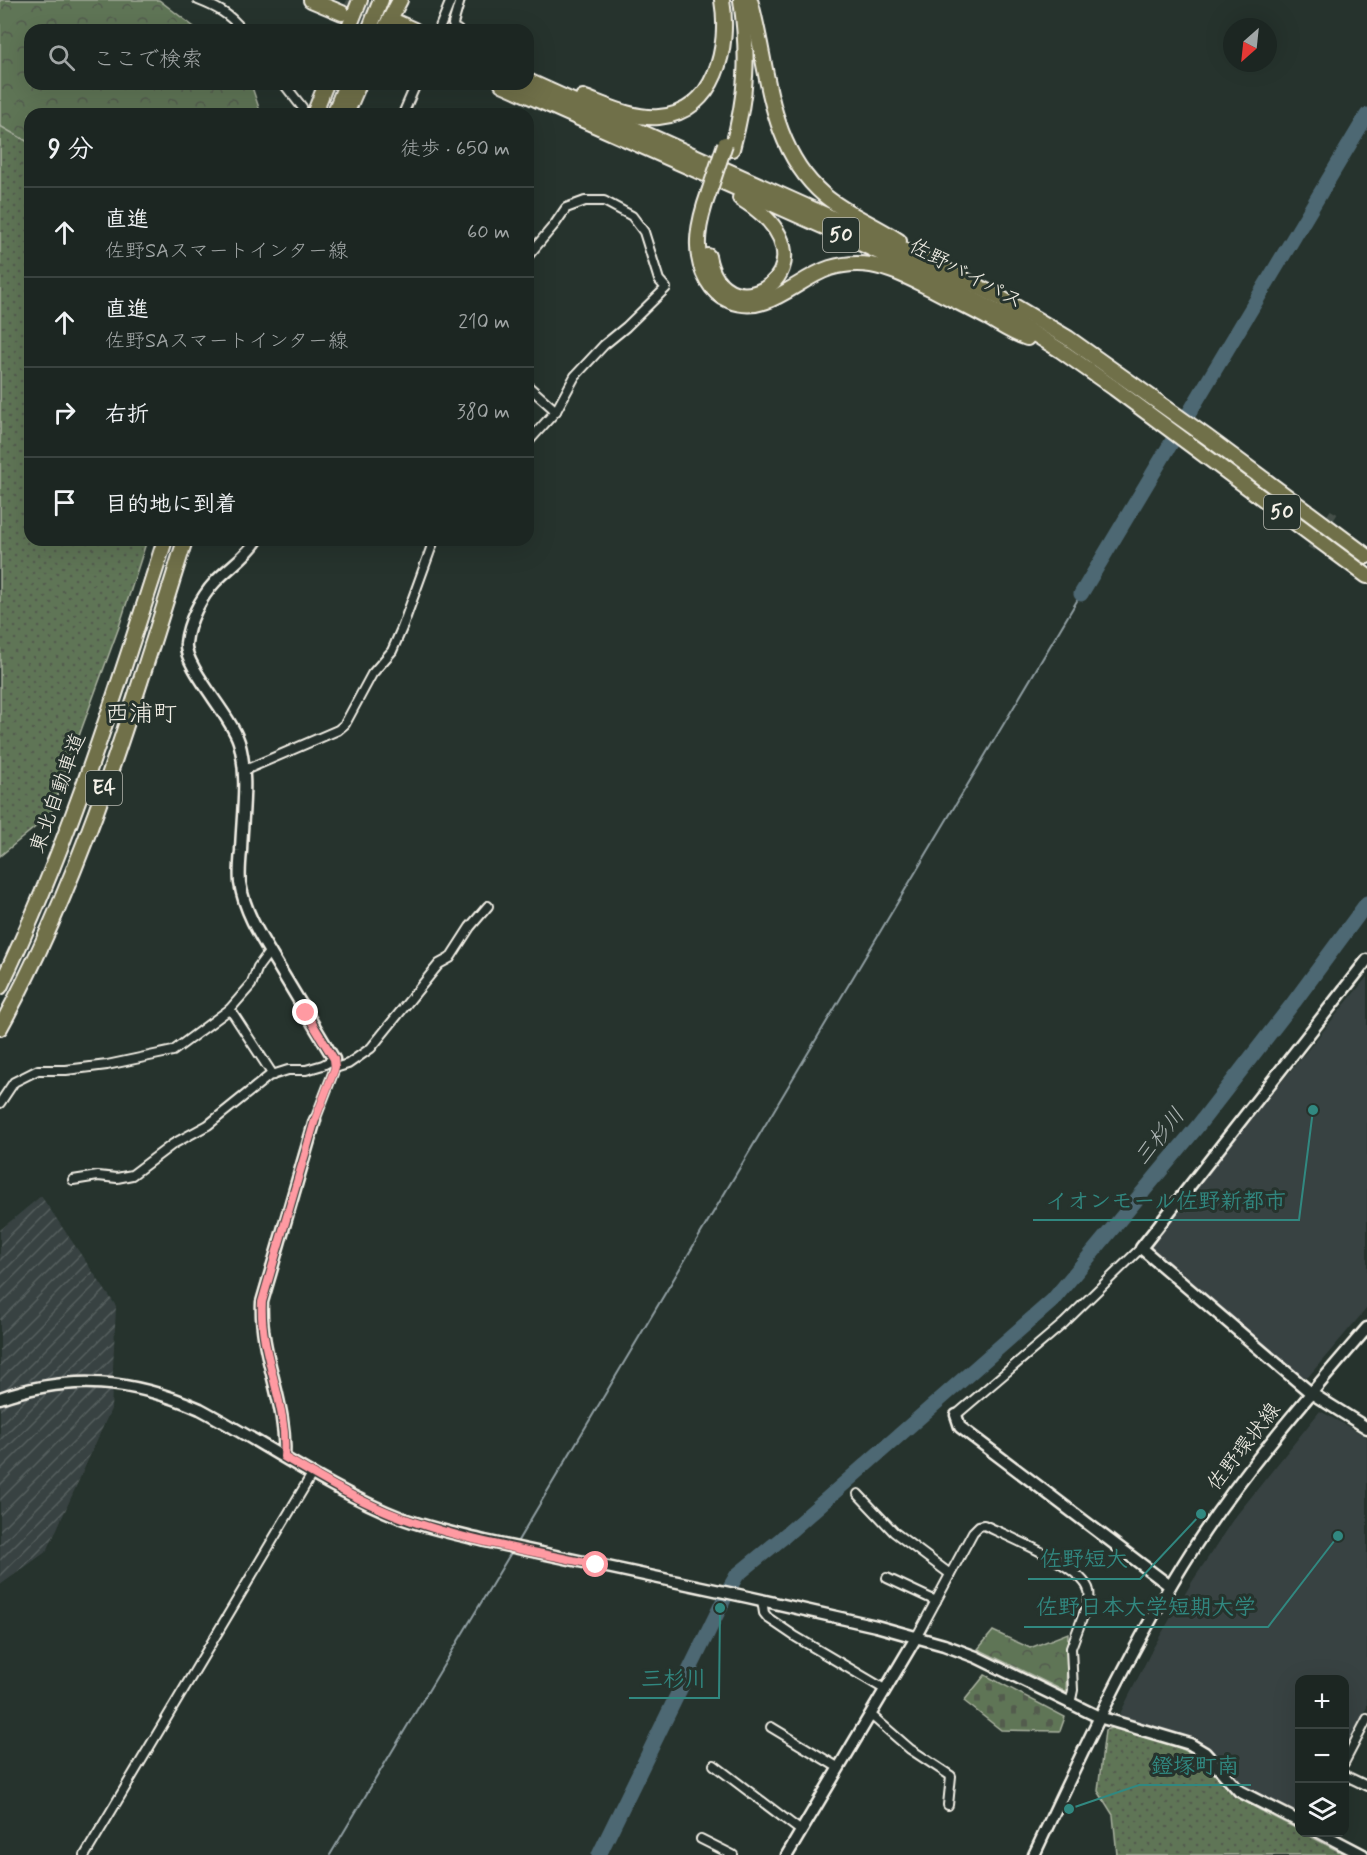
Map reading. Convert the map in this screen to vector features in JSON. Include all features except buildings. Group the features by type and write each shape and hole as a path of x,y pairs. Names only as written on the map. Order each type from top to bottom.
{"highway":[{"path":"311,0 345,4"},
{"path":"350,24 360,0"},
{"path":"371,24 381,0"},
{"path":"391,24 400,0"},
{"path":"534,83 643,116 661,117 682,110 705,92 718,65 725,33 722,0"},
{"path":"728,146 738,71 736,26 730,0"},
{"path":"741,0 746,40 746,76 741,113 713,194 699,226 700,263 710,285 726,299 744,304 765,302 831,268 849,264 867,265 898,272 1019,335 1060,350"},
{"path":"750,0 777,124 800,169 822,194 835,204 881,229 932,263"},
{"name":"佐野バイパス","path":"534,83 932,263 1004,300 1068,338 1207,437 1367,556"},
{"path":"310,108 322,90"},
{"path":"336,108 344,90"},
{"path":"349,108 356,90"},
{"name":"佐野バイパス","path":"515,90 847,237 929,276 1012,320 1060,350 1160,421 1367,576"},
{"path":"576,117 610,139 735,195 762,213 775,227 784,248 784,258 779,276 774,283 758,293 749,295 730,290 712,271 706,241 713,194"},
{"name":"東北自動車道","path":"0,987 34,915 65,839 111,710 163,546"},
{"name":"東北自動車道","path":"0,1028 38,951 82,846 128,717 183,546"}],"street":[{"path":"198,0 222,10 237,24"},
{"path":"441,24 451,0"},
{"path":"453,24 460,0"},
{"path":"289,90 305,108"},
{"path":"406,108 413,90"},
{"path":"534,249 566,208 585,201 604,201 632,216 644,232 659,280 666,288 604,345 575,376 556,411 534,435"},
{"path":"534,391 556,411"},
{"path":"252,546 215,582 204,598 189,627 185,645 186,653 201,681 227,718 238,740 245,770 240,881 245,903 253,923 335,1064 315,1120 262,1302 261,1323 282,1416 285,1437 284,1457"},
{"path":"245,770 338,730 345,724 372,674 392,651 432,546"},
{"path":"73,1180 98,1176 117,1178 132,1175 173,1144 208,1125 269,1076 288,1070 348,1064 371,1048 439,964 450,958 470,927 488,906"},
{"path":"0,1103 14,1082 38,1070 66,1070 107,1065 172,1052 230,1010 251,985 258,967 270,951"},
{"path":"1170,1586 960,1427 956,1415 1064,1323 1141,1248 1367,960"},
{"path":"230,1010 273,1075"},
{"path":"1141,1248 1311,1393 1367,1428"},
{"name":"佐野環状線","path":"1034,1855 1100,1717 1170,1586 1234,1490 1311,1393 1367,1328"},
{"path":"0,1398 32,1388 61,1383 113,1383 136,1387 177,1399 200,1409 345,1492 402,1518 430,1527 917,1636 976,1657 1100,1717 1190,1744 1205,1753 1239,1791 1295,1820"},
{"path":"85,1855 312,1474"},
{"path":"858,1494 894,1532 950,1574"},
{"path":"787,1855 886,1690 973,1532 979,1526 984,1525 1066,1566 1086,1584 1090,1592 1089,1600 1071,1648 1073,1690 1070,1704"},
{"path":"886,1578 936,1601"},
{"path":"762,1600 764,1613 780,1627 886,1690"},
{"path":"871,1715 910,1749 951,1776 948,1805"},
{"path":"1349,1754 1366,1724"},
{"path":"771,1726 839,1768"},
{"path":"714,1765 801,1832"},
{"path":"1349,1777 1367,1786"},
{"path":"1327,1837 1363,1855"},
{"path":"701,1839 733,1855"}],"shaded area":[{"path":"1367,977 1367,1308 1308,1377 1302,1377 1154,1254 1150,1244"},
{"path":"41,1196 116,1306 111,1409 47,1551 0,1585 0,1230"},
{"path":"1320,1411 1367,1437 1367,1707 1349,1744 1349,1675 1295,1675 1295,1812 1243,1785 1206,1745 1196,1738 1119,1716 1153,1648 1232,1521"}],"green space":[{"path":"0,0 159,0 190,24 24,24 24,90 253,90 259,108 24,108 24,243 0,189"},
{"path":"0,126 24,140 24,546 145,546 119,627 50,815 0,856"},
{"path":"993,1631 1030,1648 1068,1633 1066,1692 978,1649"},
{"path":"985,1675 1065,1717 1060,1731 1001,1730 964,1701"},
{"path":"1117,1726 1169,1744 1199,1758 1244,1801 1295,1828 1295,1837 1312,1837 1346,1855 1117,1855 1113,1815 1098,1791 1105,1730"}],"waterway":[{"path":"1081,594 1367,115"},
{"path":"516,1544 1081,594"},
{"name":"三杉川","path":"599,1855 737,1575 1052,1301 1197,1127 1367,903"},
{"path":"330,1855 512,1551"}],"tunnel":[{"path":"347,0 396,22"},
{"path":"1311,549 1334,512"}],"place":[{"name":"イオンモール佐野新都市","path":"1313,1110"},
{"name":"佐野短大","path":"1201,1514"},
{"name":"佐野日本大学短期大学","path":"1338,1536"},
{"name":"三杉川","path":"720,1608"},
{"name":"鐙塚町南","path":"1069,1809"}],"district":[{"name":"西浦町","path":"141,714"}],"route":[{"path":"306,1013 334,1059 335,1068 315,1120 262,1302 261,1323 282,1416 285,1437 284,1457 345,1492 402,1518 485,1541 596,1565"}]}
